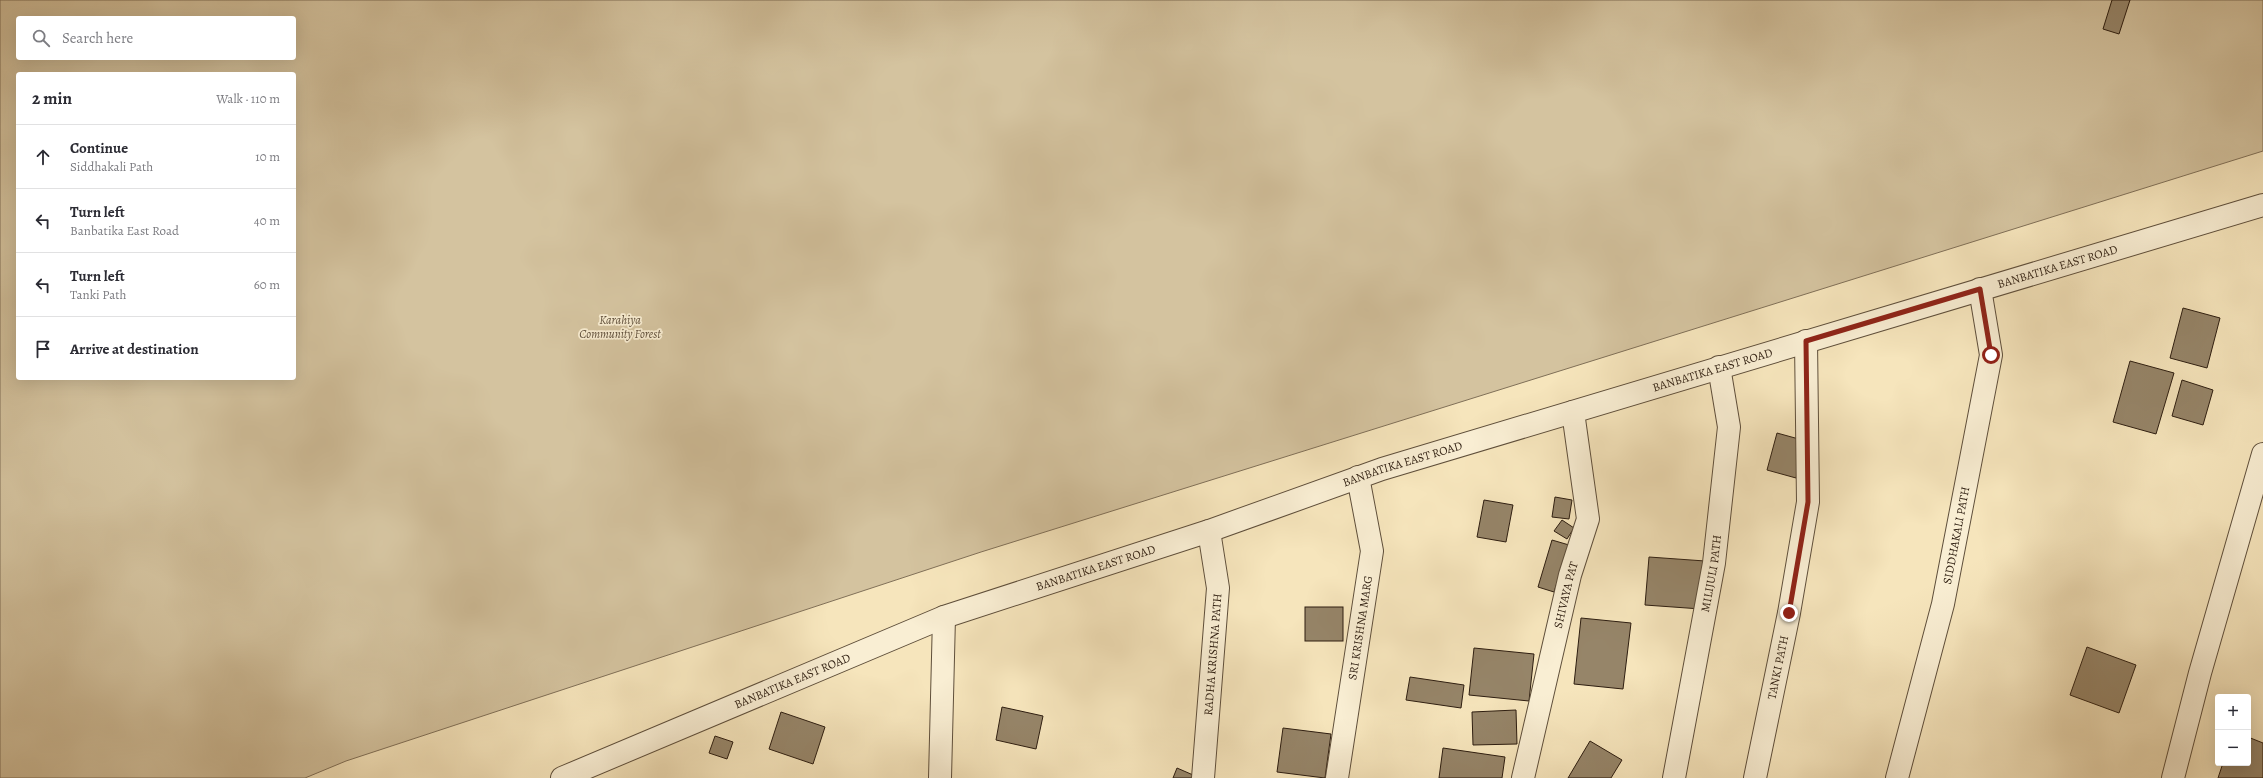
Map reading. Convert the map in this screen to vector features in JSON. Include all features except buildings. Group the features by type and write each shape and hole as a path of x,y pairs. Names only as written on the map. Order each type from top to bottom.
{"street":[{"name":"BANBATIKA EAST ROAD","path":"562,778 944,617 1209,531 1358,477 1806,341 2263,205"},
{"name":"SIDDHAKALI PATH","path":"1897,778 1943,604 1991,355 1980,289"},
{"name":"TANKI PATH","path":"1755,778 1789,613 1808,502 1806,341"},
{"name":"MILIJULI PATH","path":"1674,778 1714,563 1729,427 1719,368"},
{"name":"SHIVAYA PAT","path":"1523,778 1570,575 1588,519 1573,412"},
{"path":"2173,778 2200,673 2263,454"},
{"name":"SRI KRISHNA MARG","path":"1337,778 1372,551 1358,477"},
{"name":"RADHA KRISHNA PATH","path":"1203,778 1218,588 1209,531"},
{"path":"940,778 944,617"}],"green space":[{"name":"Karahiya Community Forest","path":"0,0 2263,0 2263,151 981,552 346,761 305,778 0,778"}],"route":[{"path":"1789,613 1808,502 1806,341 1980,289 1991,355"}]}
